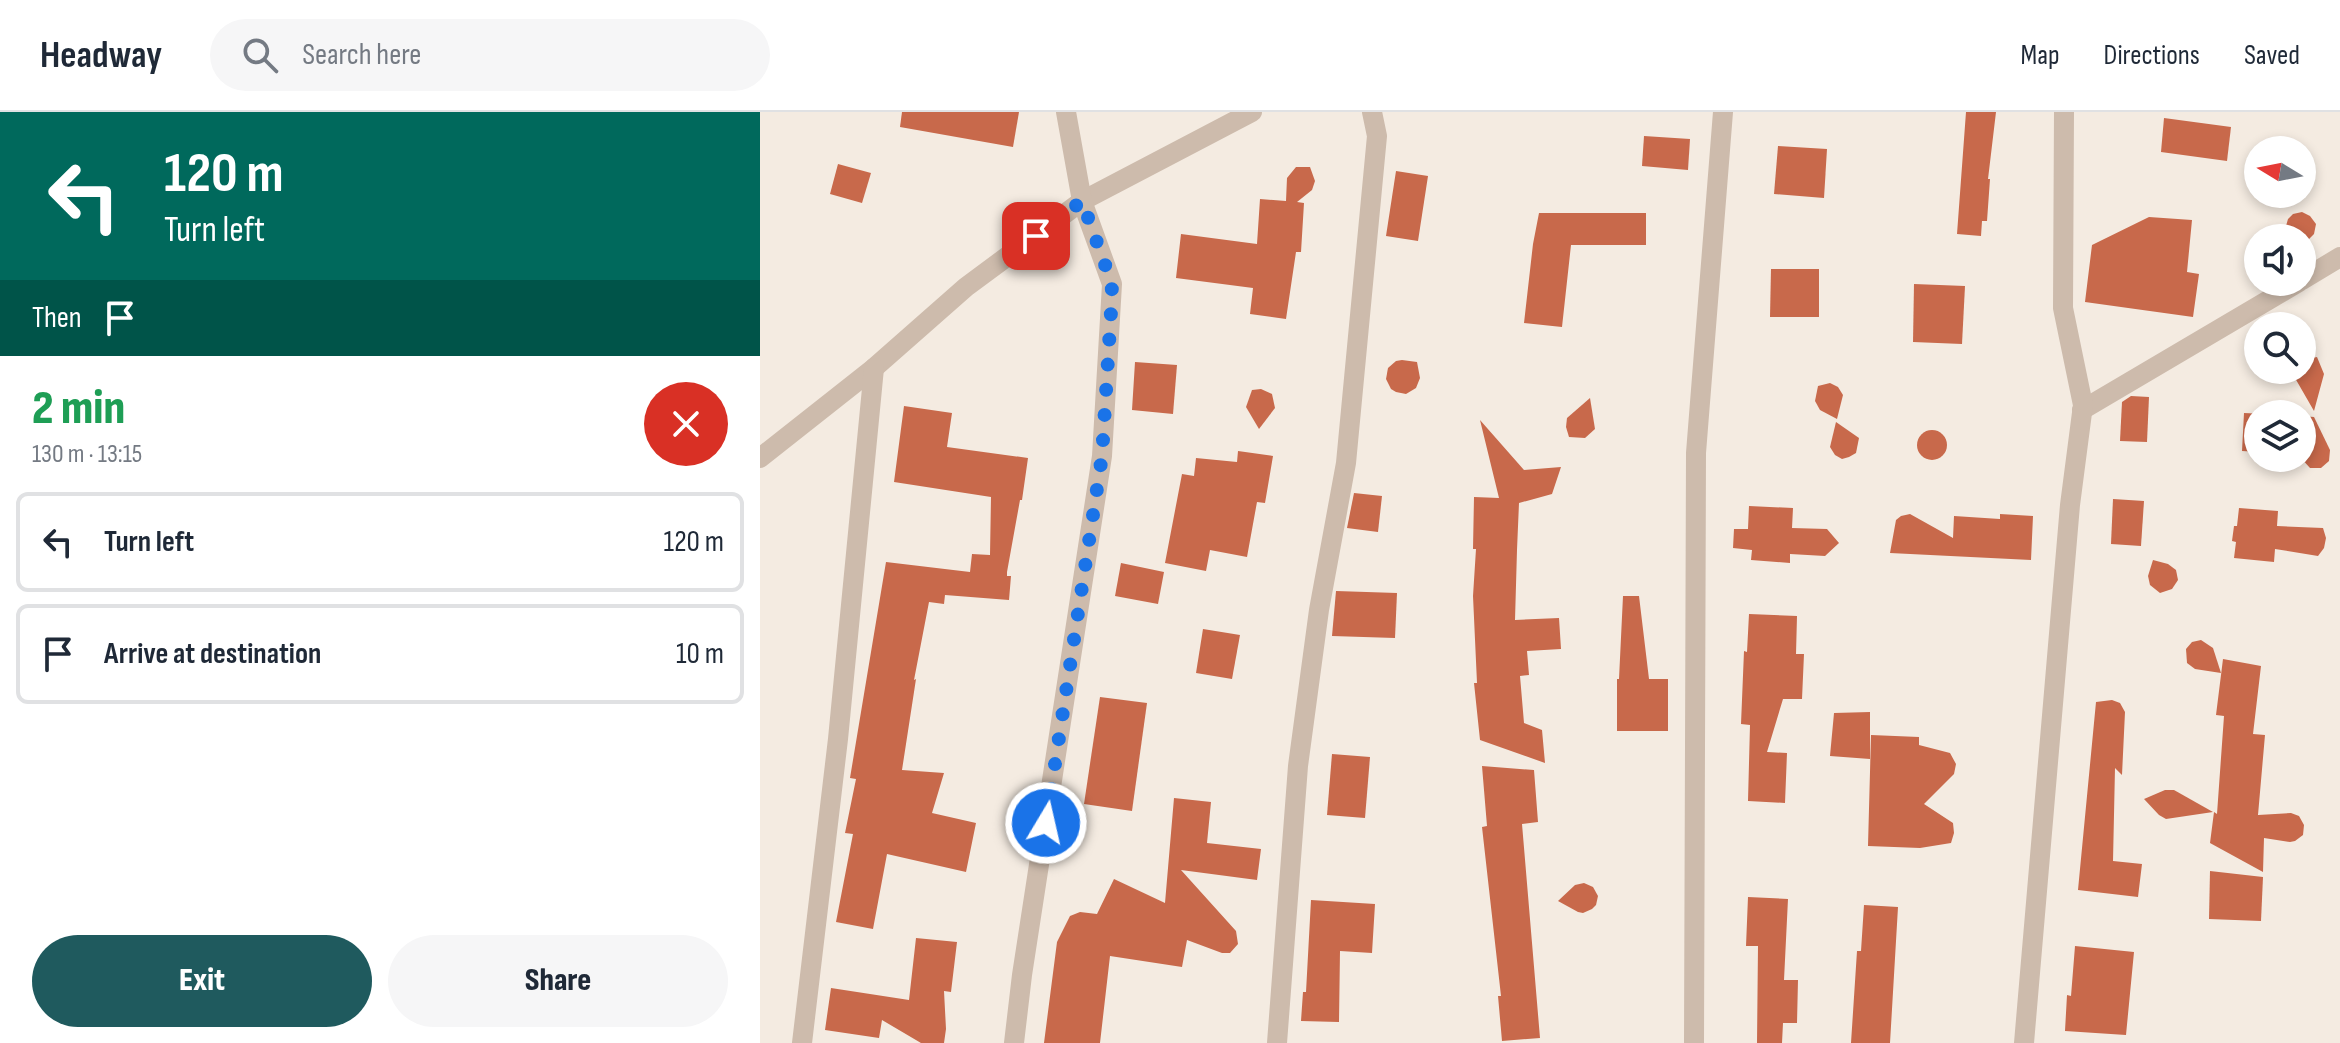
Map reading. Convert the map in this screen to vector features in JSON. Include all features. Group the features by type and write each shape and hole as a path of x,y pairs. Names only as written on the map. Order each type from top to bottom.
{"street":[{"path":"1014,1043 1102,456 1112,284 1082,201 1066,112"},
{"path":"760,458 874,368 966,287 1082,201 1252,112"},
{"path":"1277,1043 1298,766 1319,610 1348,447 1377,136 1372,112"},
{"path":"1694,1043 1696,453 1723,112"},
{"path":"2024,1043 2070,505 2083,405 2063,308 2064,112"},
{"path":"2316,271 2340,257"},
{"path":"2082,410 2275,296"},
{"path":"802,1043 838,739 874,368"}],"building":[{"path":"902,112 1019,112 1013,147 900,127"},
{"path":"1966,112 1996,112 1988,179 1987,221 1982,221 1981,236 1957,234"},
{"path":"2164,118 2231,127 2227,161 2161,152"},
{"path":"1644,136 1690,139 1688,170 1642,166"},
{"path":"1778,146 1827,149 1824,198 1774,194"},
{"path":"838,164 871,173 862,203 830,194"},
{"path":"1296,167 1310,167 1315,181 1312,190 1297,202 1304,203 1301,252 1296,252 1286,319 1250,314 1253,288 1176,278 1181,234 1257,244 1260,199 1286,201 1287,178"},
{"path":"1396,171 1428,176 1418,241 1386,236"},
{"path":"2302,212 2316,224 2287,224 2293,214"},
{"path":"1539,213 1646,213 1646,245 1571,245 1562,327 1524,323"},
{"path":"2149,217 2192,220 2187,272 2199,274 2193,317 2085,302 2092,245"},
{"path":"1771,269 1819,269 1819,317 1770,317"},
{"path":"1914,284 1965,286 1962,344 1913,342"},
{"path":"2316,357 2324,374 2316,404 2316,400 2308,400 2298,384 2316,384"},
{"path":"1402,360 1417,362 1420,378 1416,388 1406,394 1391,389 1386,379 1388,368"},
{"path":"1135,362 1177,365 1173,414 1132,410"},
{"path":"1830,383 1838,387 1843,395 1837,419 1820,410 1815,401 1818,386"},
{"path":"1261,389 1272,394 1275,408 1259,429 1246,407 1252,390"},
{"path":"2131,396 2149,397 2147,442 2120,441 2122,402"},
{"path":"1590,398 1595,429 1585,438 1569,437 1567,418"},
{"path":"904,406 952,413 947,447 1028,458 1007,572 1007,576 1011,576 1009,600 945,595 944,604 929,602 914,680 902,770 944,773 932,813 976,823 966,872 887,854 873,929 836,922 853,834 845,833 856,779 850,778 886,562 970,572 972,554 990,555 991,497 894,482"},
{"path":"1480,420 1524,470 1561,467 1552,494 1519,503 1515,620 1559,618 1561,649 1527,651 1529,675 1520,676 1524,723 1542,730 1545,763 1480,740 1474,683 1477,683 1473,596 1476,549 1473,549 1474,497 1499,498"},
{"path":"2316,421 2330,450 2329,461 2316,468"},
{"path":"1836,422 1859,438 1856,453 1842,459 1830,447"},
{"path":"1932,430 1938,431 1946,439 1946,451 1938,459 1932,460 1926,459 1918,451 1917,445 1918,439 1926,431"},
{"path":"1238,451 1273,456 1265,503 1257,502 1247,557 1210,550 1206,571 1165,563 1182,474 1194,476 1196,458 1237,462"},
{"path":"1354,493 1382,496 1378,532 1347,528"},
{"path":"2113,499 2144,501 2141,546 2111,544"},
{"path":"1749,506 1793,508 1792,528 1827,529 1839,543 1825,556 1790,554 1790,563 1751,560 1752,550 1733,548 1734,529 1748,529"},
{"path":"2239,508 2278,511 2277,526 2323,528 2326,538 2324,548 2318,556 2275,549 2274,562 2234,558 2236,542 2232,541"},
{"path":"1910,514 1953,538 1954,516 2000,519 2000,514 2033,516 2031,560 1890,553 1896,520"},
{"path":"2153,560 2176,570 2178,580 2172,589 2160,593 2150,585 2148,576"},
{"path":"1121,563 1164,572 1158,604 1115,596"},
{"path":"1336,591 1397,593 1395,638 1332,636"},
{"path":"1623,596 1639,596 1649,679 1668,679 1668,731 1617,731"},
{"path":"1749,614 1797,616 1796,654 1804,654 1802,699 1783,699 1767,752 1787,753 1785,803 1748,801 1750,725 1741,724"},
{"path":"1203,629 1240,635 1232,679 1196,673"},
{"path":"2201,640 2213,648 2221,673 2195,669 2187,663 2186,649 2192,642"},
{"path":"2223,659 2261,666 2253,734 2265,735 2258,815 2291,813 2299,816 2304,825 2303,835 2295,841 2264,838 2263,872 2210,843 2214,812 2217,814 2224,716 2216,715"},
{"path":"1100,697 1147,703 1132,811 1084,804"},
{"path":"2112,700 2120,703 2125,712 2122,775 2115,768 2113,861 2142,864 2138,897 2078,890 2096,702"},
{"path":"1870,712 1870,759 1830,756 1834,713"},
{"path":"1871,735 1919,737 1919,745 1950,753 1956,764 1954,774 1924,804 1953,823 1951,843 1920,848 1868,846"},
{"path":"1332,754 1370,757 1365,818 1327,815"},
{"path":"1482,766 1534,770 1538,822 1522,824 1540,1038 1502,1041 1498,996 1501,996 1482,827 1487,826"},
{"path":"2165,790 2174,790 2213,812 2166,819 2144,799"},
{"path":"1174,798 1211,802 1207,843 1261,849 1257,880 1181,870 1236,931 1238,944 1230,953 1222,953 1187,940 1182,967 1110,956 1100,1043 1044,1043 1057,942 1070,916 1080,912 1097,914 1114,879 1165,903"},
{"path":"2210,871 2263,877 2261,921 2209,919"},
{"path":"1584,883 1593,887 1598,896 1592,909 1578,912 1558,901 1575,885"},
{"path":"1748,897 1788,899 1784,980 1798,980 1797,1023 1783,1023 1782,1043 1757,1043 1758,946 1746,946"},
{"path":"1311,900 1375,904 1372,953 1340,951 1339,1022 1301,1021 1303,992 1306,992"},
{"path":"1864,905 1898,907 1890,1043 1851,1043 1857,951 1861,951"},
{"path":"916,938 957,942 951,992 944,991 944,1043 921,1043 882,1020 879,1038 825,1030 831,988 909,1000"},
{"path":"2075,946 2134,952 2126,1035 2065,1031"}],"route":[{"path":"1036,236 1082,201 1112,284 1102,456 1046,823"}]}
